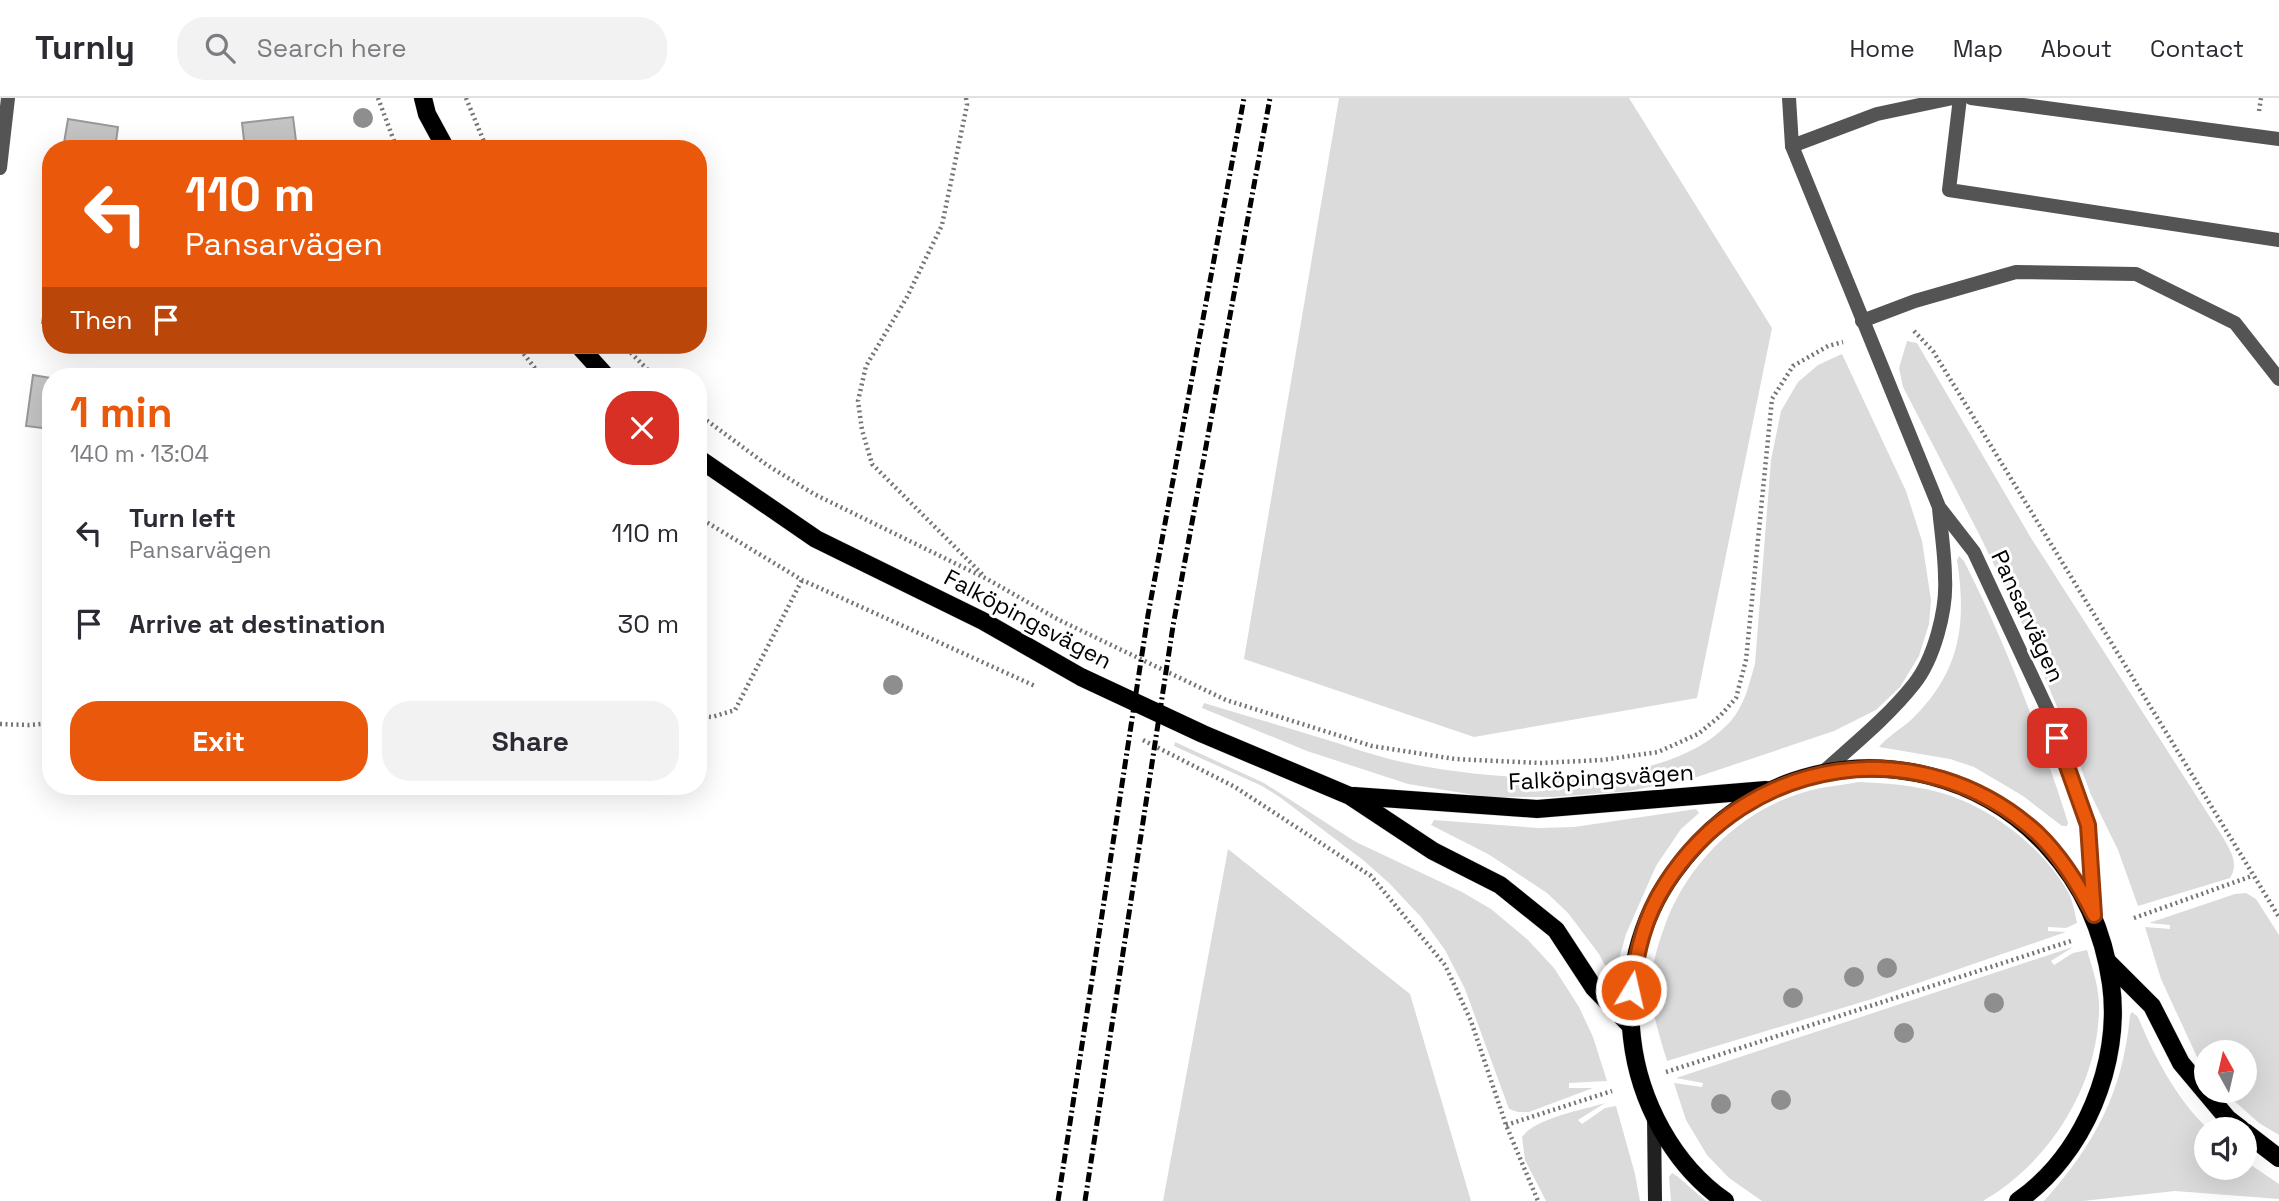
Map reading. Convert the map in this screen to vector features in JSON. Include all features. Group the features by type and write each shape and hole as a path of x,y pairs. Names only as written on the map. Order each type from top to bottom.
{"main road":[{"path":"423,98 427,114 441,140"},
{"path":"586,354 599,368"},
{"name":"Falköpingsvägen","path":"707,464 816,539 984,621 1081,677 1203,734 1350,796 1433,851 1500,885 1556,930 1594,988 1631,1026"},
{"path":"1726,1201 1693,1172 1671,1145 1654,1115 1638,1072 1631,1026 1631,990 1636,954 1648,919 1664,886 1685,857 1710,830 1739,808 1771,790 1822,773 1888,769 1921,773 1953,783 1984,796 2012,813 2045,842 2079,886 2094,915 2108,962 2112,991 2111,1039 2103,1077 2080,1131 2064,1155 2045,1177 2018,1201"},
{"name":"Falköpingsvägen","path":"1350,796 1537,809 1771,790"},
{"path":"2108,962 2152,1006 2181,1063 2226,1117"},
{"path":"1654,1115 1655,1201"},
{"path":"2257,1141 2279,1158"}],"street":[{"path":"0,165 8,98"},
{"name":"Pansarvägen","path":"1789,98 1792,146 1939,507 1974,552 2049,713 2088,825 2094,915"},
{"path":"1792,146 1877,114 1953,98"},
{"path":"1960,98 1949,190 2279,240"},
{"path":"1971,98 2279,139"},
{"path":"1865,328 1915,301 2016,272 2136,274 2235,323 2279,379"},
{"name":"Pansarvägen","path":"1822,773 1870,730 1916,682 1931,653 1940,624 1946,580 1939,507"}],"path":[{"path":"378,98 394,140"},
{"path":"466,98 483,140"},
{"path":"966,98 967,106 942,225 907,297 866,366 858,401 862,430 872,464 987,579"},
{"path":"707,421 814,494 987,579 1059,620 1226,700 1372,746 1455,759 1541,763 1602,760 1658,752 1698,734 1736,698 1746,660 1772,399 1793,366 1828,345 1865,328 1916,331 1933,351 2279,917"},
{"path":"524,354 535,368"},
{"path":"631,354 646,368"},
{"path":"707,522 802,579 1045,691"},
{"path":"707,716 734,710 802,579"},
{"path":"0,724 42,724"},
{"path":"1140,739 1235,787 1371,876 1444,965 1471,1021 1506,1125 1538,1201"},
{"path":"2134,918 2253,876"},
{"path":"1662,1073 2084,937"},
{"path":"1506,1125 1612,1091"}],"shaded area":[{"path":"1339,98 1629,98 1772,328 1697,698 1474,737 1244,659"},
{"path":"1907,341 1917,343 2031,538 2224,839 2234,863 2230,878 2138,906 2118,850 2091,795 2018,614 1903,387 1899,368"},
{"path":"1842,354 1906,491 1922,541 1931,600 1929,624 1919,656 1900,687 1876,710 1834,731 1697,777 1630,791 1555,797 1487,797 1408,784 1307,751 1202,708 1204,703 1393,760 1474,774 1569,777 1616,773 1660,763 1699,746 1735,715 1746,694 1755,664 1771,460 1781,411 1798,382 1818,365"},
{"path":"1959,556 1964,561 1993,622 2032,716 2067,826 2062,826 2023,796 1974,767 1950,759 1879,747 1912,719 1928,701 1950,665 1960,626"},
{"path":"1175,742 1264,783 1356,842 1462,892 1491,909 1528,940 1554,968 1579,1007 1593,1037 1607,1081 1569,1083 1569,1088 1593,1088 1529,1112 1509,1109 1465,989 1445,950 1421,917 1363,860 1281,798 1262,786 1174,746"},
{"path":"1858,782 1938,792 1957,798 1995,817 2029,844 2057,875 2070,896 2077,923 2066,928 2048,927 2048,931 2066,932 1872,999 1667,1061 1653,1010 1653,970 1668,917 1693,873 1727,835 1768,807 1791,796 1816,789"},
{"path":"1696,809 1699,813 1681,829 1656,866 1626,934 1614,977 1568,913 1547,893 1488,854 1431,825 1434,820 1538,828 1574,827"},
{"path":"1228,849 1410,994 1471,1201 1163,1201"},
{"path":"2246,893 2256,899 2279,935 2279,1135 2259,1123 2257,1117 2252,1117 2237,1103 2258,1102 2258,1040 2194,1040 2194,1050 2161,979 2145,927 2170,929 2170,925 2149,923 2235,894"},
{"path":"2073,947 2051,961 2054,965 2073,953 2087,950 2099,1002 2091,1061 2081,1089 2050,1142 2030,1165 1983,1201 1762,1201 1729,1178 1707,1155 1686,1120 1674,1083 1702,1087 1703,1083 1676,1078"},
{"path":"2132,1012 2138,1017 2176,1091 2197,1117 2194,1117 2194,1180 2257,1180 2257,1169 2279,1184 2279,1199 2175,1191 2083,1201 2044,1201 2078,1159 2104,1115 2121,1069"},
{"path":"1605,1103 1578,1120 1582,1124 1605,1108 1616,1106 1640,1201 1546,1201 1525,1160 1522,1137 1528,1130 1548,1120"},
{"path":"1672,1173 1706,1201 1671,1201 1669,1177"}],"building":[{"path":"293,117 296,140 244,140 242,123"},
{"path":"68,119 118,127 116,140 64,140"},
{"path":"33,375 42,376 42,428 26,426"}],"railway":[{"path":"1058,1201 1148,615 1244,98"},
{"path":"1085,1201 1173,626 1270,98"}],"route":[{"path":"1631,990 1636,954 1648,919 1664,886 1685,857 1710,830 1739,808 1771,790 1822,773 1855,769 1921,773 1984,796 2012,813 2038,834 2079,886 2094,915 2088,825 2057,738"}]}
